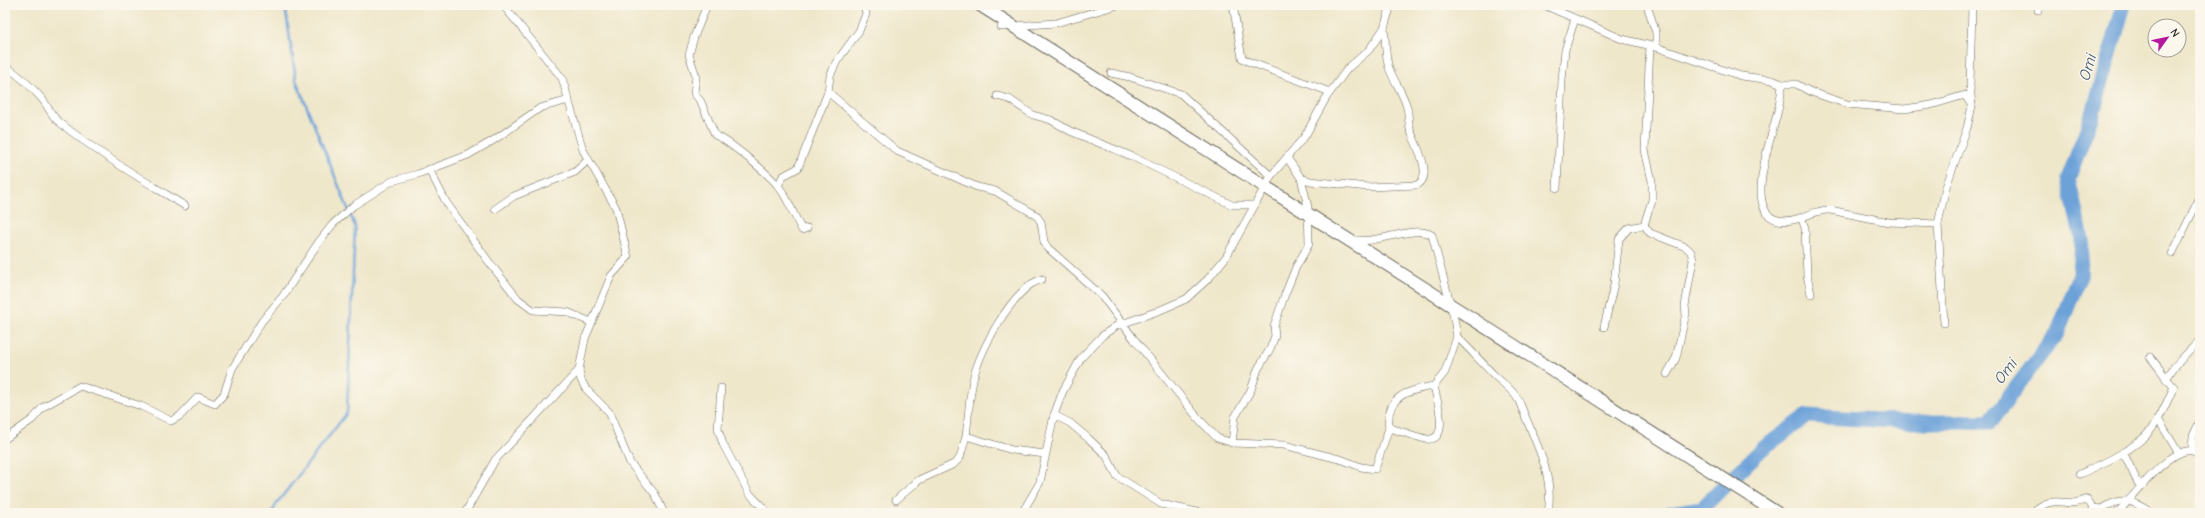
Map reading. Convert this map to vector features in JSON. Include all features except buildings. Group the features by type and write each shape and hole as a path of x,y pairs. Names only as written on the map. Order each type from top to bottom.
{"highway":[{"path":"980,5 1777,513"}],"street":[{"path":"503,5 562,78 583,150 616,208 628,257 611,276 591,322 585,338 579,370 581,380 586,389 609,412 630,463 655,494 664,513"},
{"path":"707,5 694,37 689,56 696,76 694,93 701,102 715,135 724,139 778,186 802,230 807,228"},
{"path":"778,186 783,176 798,168 828,92 830,76 837,61 859,31 866,14 864,5"},
{"path":"1001,27 1056,23 1118,5"},
{"path":"1233,5 1242,58 1330,92"},
{"path":"1022,513 1040,482 1054,415 1063,392 1081,358 1102,336 1116,326 1186,299 1208,279 1226,257 1253,205 1271,176 1288,159 1305,136 1330,92 1348,68 1368,50 1384,28 1391,5"},
{"path":"1544,5 1622,39 1653,46 1741,76 1772,80 1782,84 1796,84 1811,92 1847,104 1904,109 1931,105 1965,95 1972,106"},
{"path":"1644,225 1652,200 1652,181 1645,150 1653,46 1656,33 1647,5"},
{"path":"1944,323 1938,224 1946,187 1967,128 1972,106 1970,86 1972,5"},
{"path":"1556,188 1559,154 1559,110 1565,50 1575,19"},
{"path":"1301,178 1310,181 1345,186 1417,185 1422,183 1422,160 1419,146 1411,131 1407,107 1389,66 1384,28"},
{"path":"5,66 24,80 42,100 50,114 59,122 106,156 185,206"},
{"path":"1111,73 1130,77 1181,94 1271,176"},
{"path":"1782,84 1777,115 1764,161 1761,188 1762,205 1767,215 1777,220 1802,219 1821,210 1848,213 1889,222 1938,224"},
{"path":"828,92 897,151 977,186 995,191 1036,215 1041,222 1044,242 1048,248 1102,296 1124,323 1134,339 1198,418 1217,438 1232,443 1284,445 1343,460 1361,468 1375,469 1389,428 1388,418 1391,405 1399,397 1417,389 1434,386 1445,372 1457,336 1454,318 1432,234 1418,231 1370,241 1354,240 1325,228 1308,206"},
{"path":"997,96 1009,99 1033,115 1051,120 1070,131 1131,156 1232,205 1253,205"},
{"path":"5,439 33,419 43,407 80,386 141,406 171,420 180,416 198,397 215,404 224,394 232,369 262,321 283,296 318,243 333,224 353,206 392,181 468,155 494,140 540,108 568,100"},
{"path":"1232,443 1235,417 1251,390 1258,369 1270,349 1275,336 1274,326 1284,297 1296,267 1309,244 1310,233 1308,206 1301,178 1288,159"},
{"path":"495,209 514,196 575,172 588,160"},
{"path":"429,169 446,202 489,262 518,299 533,310 567,312 591,322"},
{"path":"2172,254 2200,197"},
{"path":"1802,219 1805,228 1806,262 1811,294"},
{"path":"1604,327 1614,284 1619,239 1629,228 1644,225"},
{"path":"1644,225 1650,233 1686,247 1691,252 1693,260 1685,306 1686,313 1676,358 1667,374"},
{"path":"896,500 920,480 954,464 960,458 966,436 969,400 975,370 986,343 1014,301 1026,287 1042,278"},
{"path":"1457,336 1474,352 1494,376 1515,394 1542,456 1549,480 1550,500 1548,513"},
{"path":"2166,379 2174,367 2200,340"},
{"path":"2080,474 2123,452 2150,431 2158,419 2174,387 2166,379 2161,369 2150,357"},
{"path":"465,513 495,460 579,370"},
{"path":"1389,428 1428,440 1437,437 1440,431 1440,423 1434,386"},
{"path":"721,388 718,429 723,444 749,493 768,513"},
{"path":"1054,415 1070,423 1106,455 1117,476 1161,504 1200,513"},
{"path":"2158,419 2178,452"},
{"path":"2192,450 2193,436 2200,421"},
{"path":"966,436 1012,450 1045,454"},
{"path":"2117,513 2163,464 2178,452 2192,450 2200,455"},
{"path":"2123,452 2138,484 2143,486"},
{"path":"2032,513 2041,504 2053,502 2079,503 2087,499 2093,508 2101,509 2114,501 2130,500 2152,513"}],"waterway":[{"path":"272,513 277,503 347,413 355,226 296,80 285,5"},
{"name":"Omi","path":"1670,513 1702,508 1762,449 1807,416 1914,422 1990,422 2058,332 2080,275 2082,239 2068,179 2093,113 2124,5"}]}
